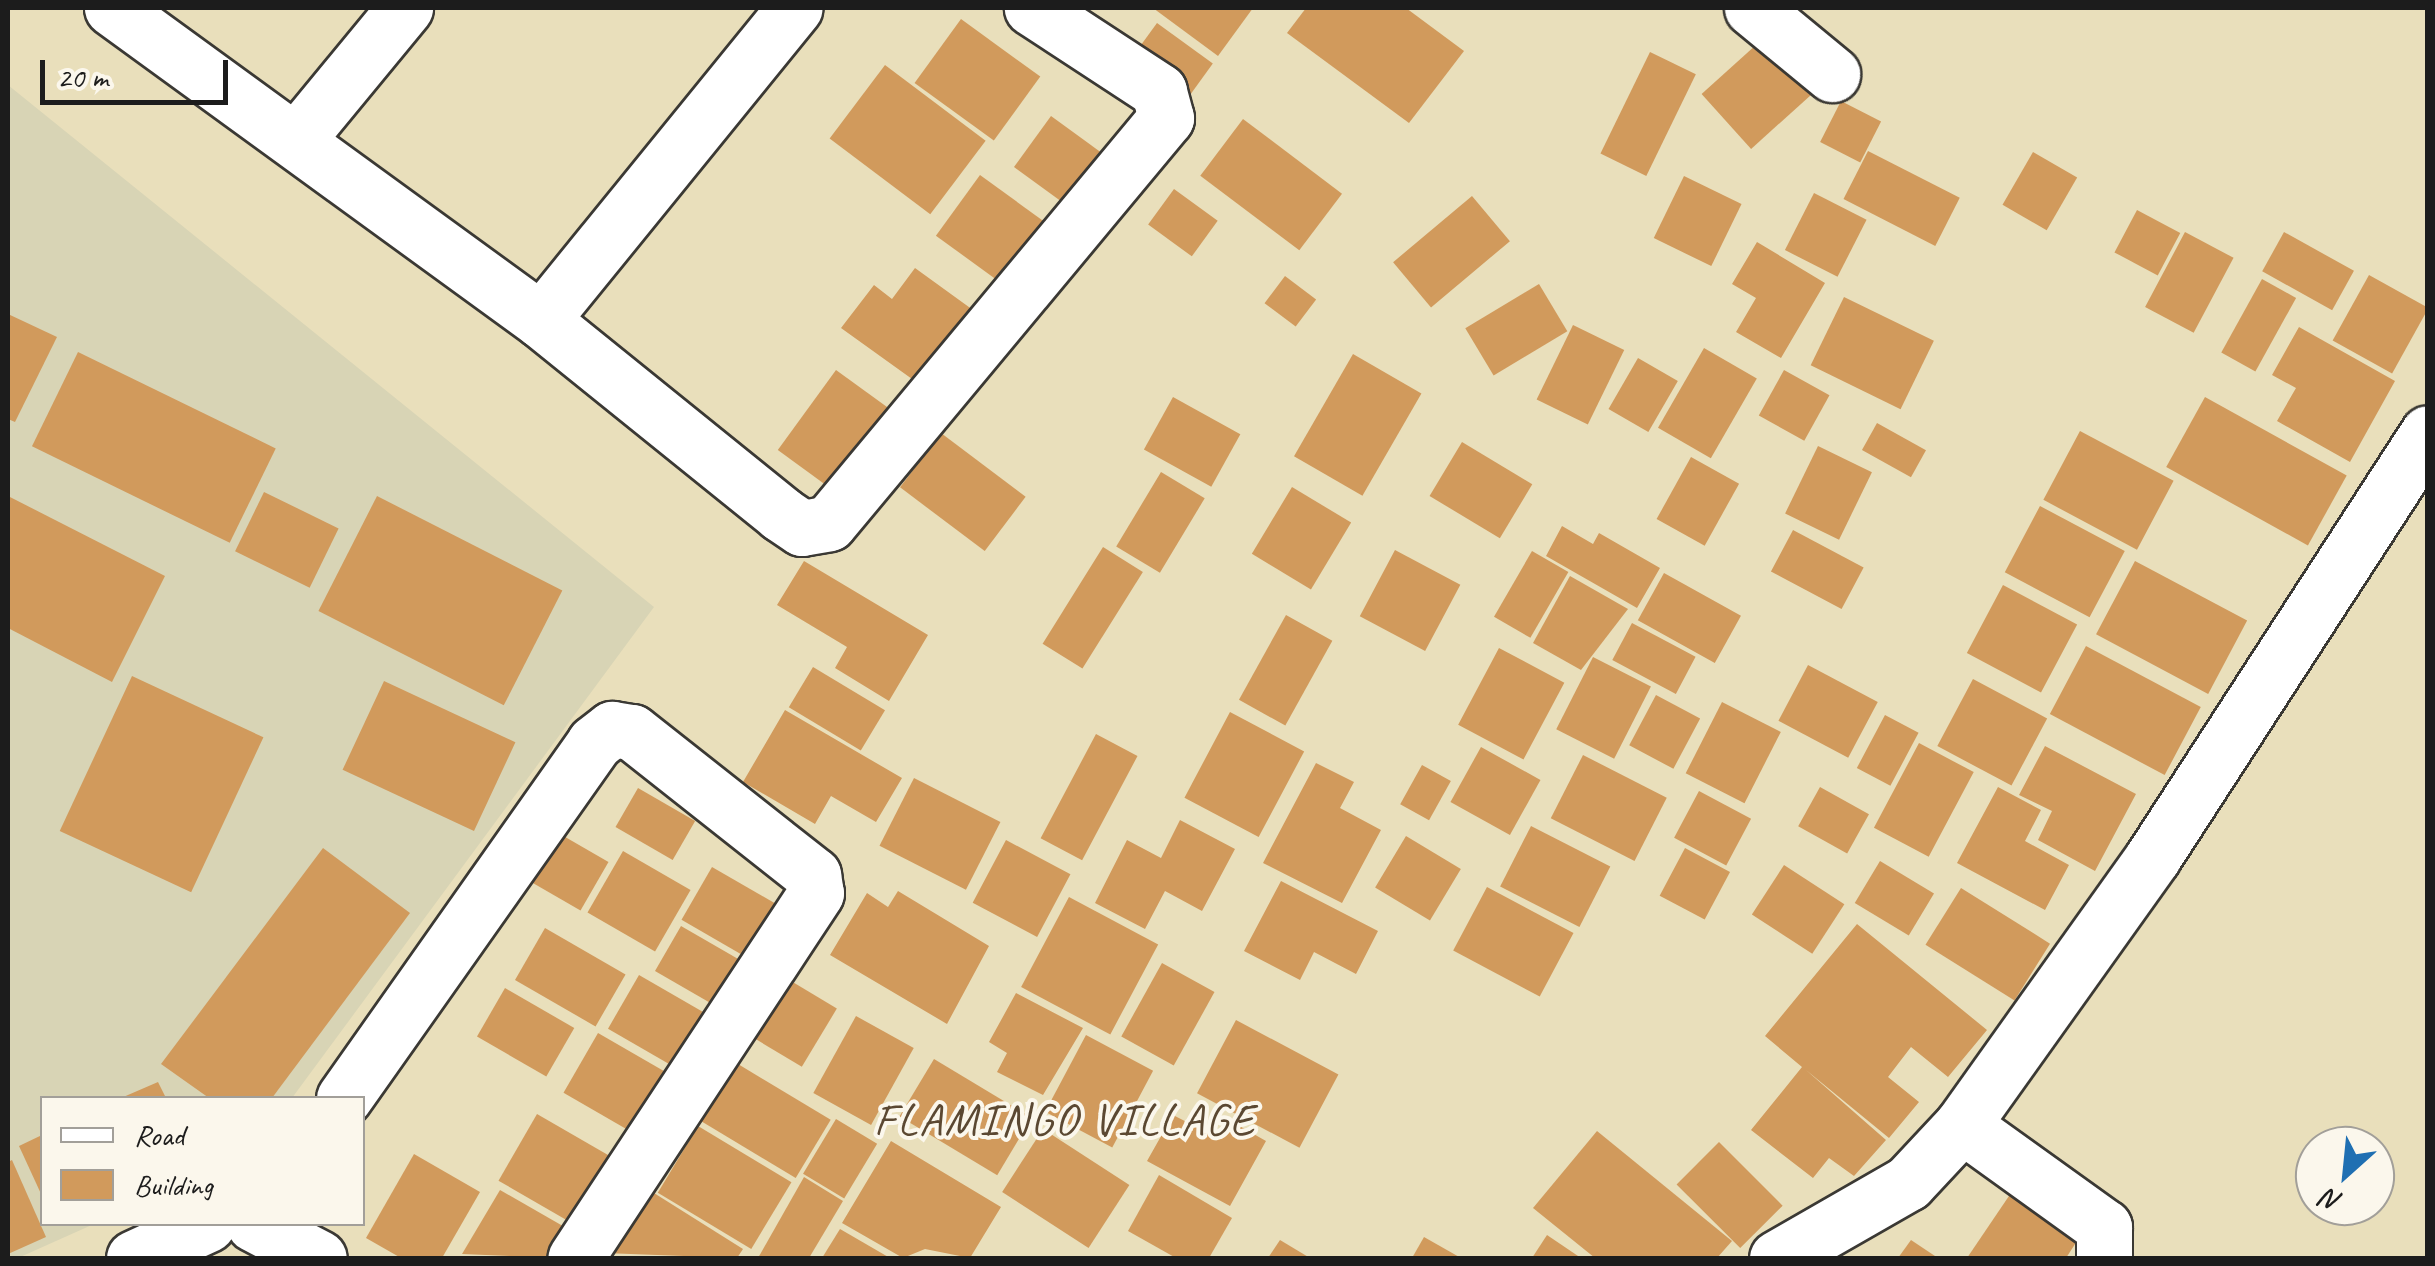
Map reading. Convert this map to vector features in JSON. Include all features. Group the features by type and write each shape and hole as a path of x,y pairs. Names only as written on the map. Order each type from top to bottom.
{"street":[{"path":"112,8 298,139 541,320 802,528 829,523 1166,118 1159,92 1032,8"},
{"path":"298,139 405,8"},
{"path":"541,320 795,8"},
{"path":"1752,8 1832,74"},
{"path":"1777,1258 1908,1183 1962,1125 2153,857 2428,433"},
{"path":"345,1096 594,743 612,729 632,732 813,876 816,893 575,1258"},
{"path":"1962,1125 2104,1228 2104,1258"},
{"path":"134,1258 204,1226"},
{"path":"258,1226 319,1258"}],"shaded area":[{"path":"8,85 654,607 293,1096 40,1096 40,1226 90,1226 18,1258 8,1258"}],"building":[{"path":"1153,8 1253,8 1218,56"},
{"path":"1306,8 1406,8 1464,51 1409,123 1287,33"},
{"path":"961,19 1040,77 994,141 915,83"},
{"path":"1157,23 1213,64 1182,106 1126,65"},
{"path":"1767,35 1817,90 1751,149 1702,94"},
{"path":"1650,52 1696,74 1646,176 1600,154"},
{"path":"885,65 986,141 930,214 830,138"},
{"path":"1841,101 1881,121 1860,162 1820,142"},
{"path":"1051,116 1112,161 1075,212 1014,167"},
{"path":"1243,119 1342,194 1299,250 1200,176"},
{"path":"1868,151 1960,198 1935,246 1843,199"},
{"path":"2033,152 2077,178 2047,230 2002,205"},
{"path":"980,175 1047,224 1003,284 936,236"},
{"path":"1684,176 1742,204 1711,266 1654,238"},
{"path":"1174,189 1218,221 1192,256 1148,225"},
{"path":"1814,193 1867,220 1838,277 1785,250"},
{"path":"1472,196 1510,241 1431,307 1393,262"},
{"path":"2137,210 2180,233 2158,275 2114,252"},
{"path":"2185,232 2234,258 2194,333 2145,307"},
{"path":"2284,232 2354,271 2332,310 2262,271"},
{"path":"1757,242 1825,283 1781,358 1736,332 1756,298 1732,284"},
{"path":"915,268 973,310 919,384 841,328 874,285 892,299"},
{"path":"2369,275 2428,308 2392,374 2333,341"},
{"path":"1285,276 1316,299 1296,327 1265,303"},
{"path":"2262,279 2296,298 2255,371 2221,352"},
{"path":"1539,284 1567,331 1494,375 1465,328"},
{"path":"1844,297 1934,341 1901,409 1811,365"},
{"path":"8,314 57,337 15,422 8,419"},
{"path":"1573,325 1624,350 1588,425 1537,400"},
{"path":"2299,327 2395,381 2350,462 2277,421 2296,388 2272,375"},
{"path":"1704,348 1757,378 1711,458 1658,428"},
{"path":"78,352 276,448 230,543 32,446"},
{"path":"1353,354 1421,394 1362,496 1294,456"},
{"path":"1638,358 1678,381 1648,432 1608,409"},
{"path":"836,370 899,416 841,496 778,450"},
{"path":"1784,370 1829,395 1804,441 1759,415"},
{"path":"1173,397 1240,434 1211,487 1144,449"},
{"path":"2205,397 2347,476 2308,546 2166,467"},
{"path":"1877,423 1926,450 1911,477 1862,450"},
{"path":"2080,431 2174,481 2137,550 2043,500"},
{"path":"941,433 1026,497 985,551 900,487"},
{"path":"1462,442 1532,484 1500,538 1430,496"},
{"path":"1818,446 1872,472 1839,540 1785,513"},
{"path":"1691,457 1739,484 1705,546 1657,519"},
{"path":"1161,472 1205,498 1160,573 1116,547"},
{"path":"1292,487 1351,523 1311,589 1252,554"},
{"path":"264,492 339,528 310,588 235,551"},
{"path":"8,496 165,576 112,682 8,628"},
{"path":"377,496 562,590 504,705 318,611"},
{"path":"2040,506 2125,551 2090,617 2005,572"},
{"path":"1562,526 1593,544 1599,533 1660,568 1637,608 1546,556"},
{"path":"1793,530 1864,568 1842,609 1771,571"},
{"path":"1103,547 1143,572 1082,669 1043,644"},
{"path":"1395,550 1460,585 1425,651 1360,616"},
{"path":"1532,551 1568,572 1530,638 1494,617"},
{"path":"804,561 928,635 889,701 835,668 847,647 777,605"},
{"path":"2135,561 2247,621 2208,694 2096,634"},
{"path":"1664,573 1741,616 1715,663 1638,620"},
{"path":"1570,576 1628,609 1581,670 1533,643"},
{"path":"2003,585 2077,624 2041,692 1967,653"},
{"path":"1286,615 1332,641 1285,726 1239,700"},
{"path":"1632,623 1696,657 1676,694 1612,660"},
{"path":"2086,646 2201,707 2165,775 2050,714"},
{"path":"1499,648 1564,683 1523,760 1458,725"},
{"path":"1593,657 1651,687 1614,759 1556,729"},
{"path":"1808,665 1878,702 1848,758 1778,721"},
{"path":"813,667 885,710 861,751 789,707"},
{"path":"132,676 263,737 191,892 60,831"},
{"path":"1973,679 2047,718 2011,786 1937,746"},
{"path":"384,681 515,742 474,831 343,770"},
{"path":"1656,695 1700,718 1673,769 1629,745"},
{"path":"1722,702 1781,732 1744,803 1686,773"},
{"path":"785,710 902,778 876,822 831,796 815,824 743,782"},
{"path":"1230,712 1304,751 1259,837 1184,798"},
{"path":"1885,715 1919,733 1890,786 1857,768"},
{"path":"1096,734 1137,756 1082,860 1041,838"},
{"path":"1919,743 1974,772 1929,857 1874,828"},
{"path":"2045,746 2136,794 2095,871 2038,840 2052,811 2019,795"},
{"path":"1481,747 1540,780 1510,835 1450,802"},
{"path":"1583,755 1667,798 1635,861 1551,818"},
{"path":"1316,763 1354,782 1340,808 1381,830 1342,903 1263,863"},
{"path":"1422,765 1451,781 1429,820 1400,804"},
{"path":"914,778 1000,822 966,890 879,846"},
{"path":"1820,787 1869,814 1847,854 1798,826"},
{"path":"1998,787 2041,810 2025,841 2069,865 2045,910 1957,863"},
{"path":"638,788 695,821 673,860 616,827"},
{"path":"1699,791 1751,819 1726,865 1674,838"},
{"path":"1180,820 1235,849 1202,911 1165,891 1145,929 1095,903 1127,840 1161,858"},
{"path":"1531,826 1610,866 1579,927 1500,887"},
{"path":"560,834 608,862 580,910 532,882"},
{"path":"1406,836 1461,869 1430,920 1375,887"},
{"path":"1006,840 1070,874 1037,937 973,903"},
{"path":"323,848 410,913 273,1096 206,1096 161,1064"},
{"path":"1685,848 1730,872 1705,920 1660,896"},
{"path":"623,851 691,890 655,951 588,912"},
{"path":"1880,861 1934,893 1909,935 1855,903"},
{"path":"1784,865 1844,904 1812,954 1752,914"},
{"path":"712,867 795,915 765,968 682,920"},
{"path":"1281,881 1378,931 1356,974 1314,952 1300,980 1244,951"},
{"path":"1487,887 1574,933 1540,997 1453,951"},
{"path":"1961,888 2050,944 2015,1000 1925,945"},
{"path":"898,891 989,946 947,1024 830,955 867,893 888,907"},
{"path":"1069,897 1158,944 1110,1034 1021,987"},
{"path":"1857,924 1987,1030 1948,1077 1911,1047 1888,1077 1919,1102 1889,1138 1806,1070 1886,1140 1854,1176 1829,1158 1813,1178 1751,1130 1802,1067 1765,1036"},
{"path":"681,926 755,968 729,1014 655,971"},
{"path":"545,928 626,974 596,1026 515,980"},
{"path":"1162,963 1214,992 1174,1066 1121,1036"},
{"path":"776,972 837,1009 802,1067 741,1030"},
{"path":"639,975 713,1018 682,1071 608,1029"},
{"path":"505,988 574,1028 546,1076 477,1036"},
{"path":"1016,993 1083,1028 1043,1095 997,1072 1007,1053 989,1042"},
{"path":"856,1016 914,1048 871,1125 813,1093"},
{"path":"1236,1020 1338,1074 1299,1148 1197,1093"},
{"path":"598,1033 671,1075 636,1135 564,1093"},
{"path":"1086,1035 1153,1071 1112,1147 1045,1112"},
{"path":"934,1059 1032,1118 997,1175 899,1116"},
{"path":"733,1061 831,1120 796,1178 698,1119"},
{"path":"158,1082 165,1096 126,1096"},
{"path":"537,1114 619,1162 581,1228 498,1181"},
{"path":"1173,1115 1218,1138 1227,1119 1266,1141 1230,1206 1147,1161"},
{"path":"836,1119 877,1144 844,1199 803,1174"},
{"path":"698,1126 791,1182 751,1249 658,1193"},
{"path":"1043,1129 1129,1185 1089,1248 1002,1192"},
{"path":"1597,1131 1732,1241 1717,1258 1595,1258 1533,1208"},
{"path":"40,1136 40,1192 19,1146"},
{"path":"891,1141 1001,1207 970,1258 925,1249 903,1258 842,1223"},
{"path":"1719,1142 1783,1206 1740,1248 1677,1184"},
{"path":"414,1154 480,1192 442,1258 401,1258 366,1238"},
{"path":"12,1160 46,1237 8,1254 8,1162"},
{"path":"1159,1175 1232,1218 1209,1258 1176,1258 1128,1231"},
{"path":"804,1177 843,1201 809,1258 758,1258"},
{"path":"646,1188 743,1249 737,1258 604,1253"},
{"path":"500,1190 575,1233 560,1258 462,1254"},
{"path":"2011,1193 2079,1238 2066,1258 1967,1258"},
{"path":"840,1229 890,1258 822,1258"},
{"path":"1547,1235 1581,1258 1532,1258"},
{"path":"1424,1237 1461,1258 1412,1258"},
{"path":"1280,1240 1310,1258 1268,1258"},
{"path":"1911,1240 1938,1258 1898,1258"}],"district":[{"name":"FLAMINGO VILLAGE","path":"1065,1120"}]}
